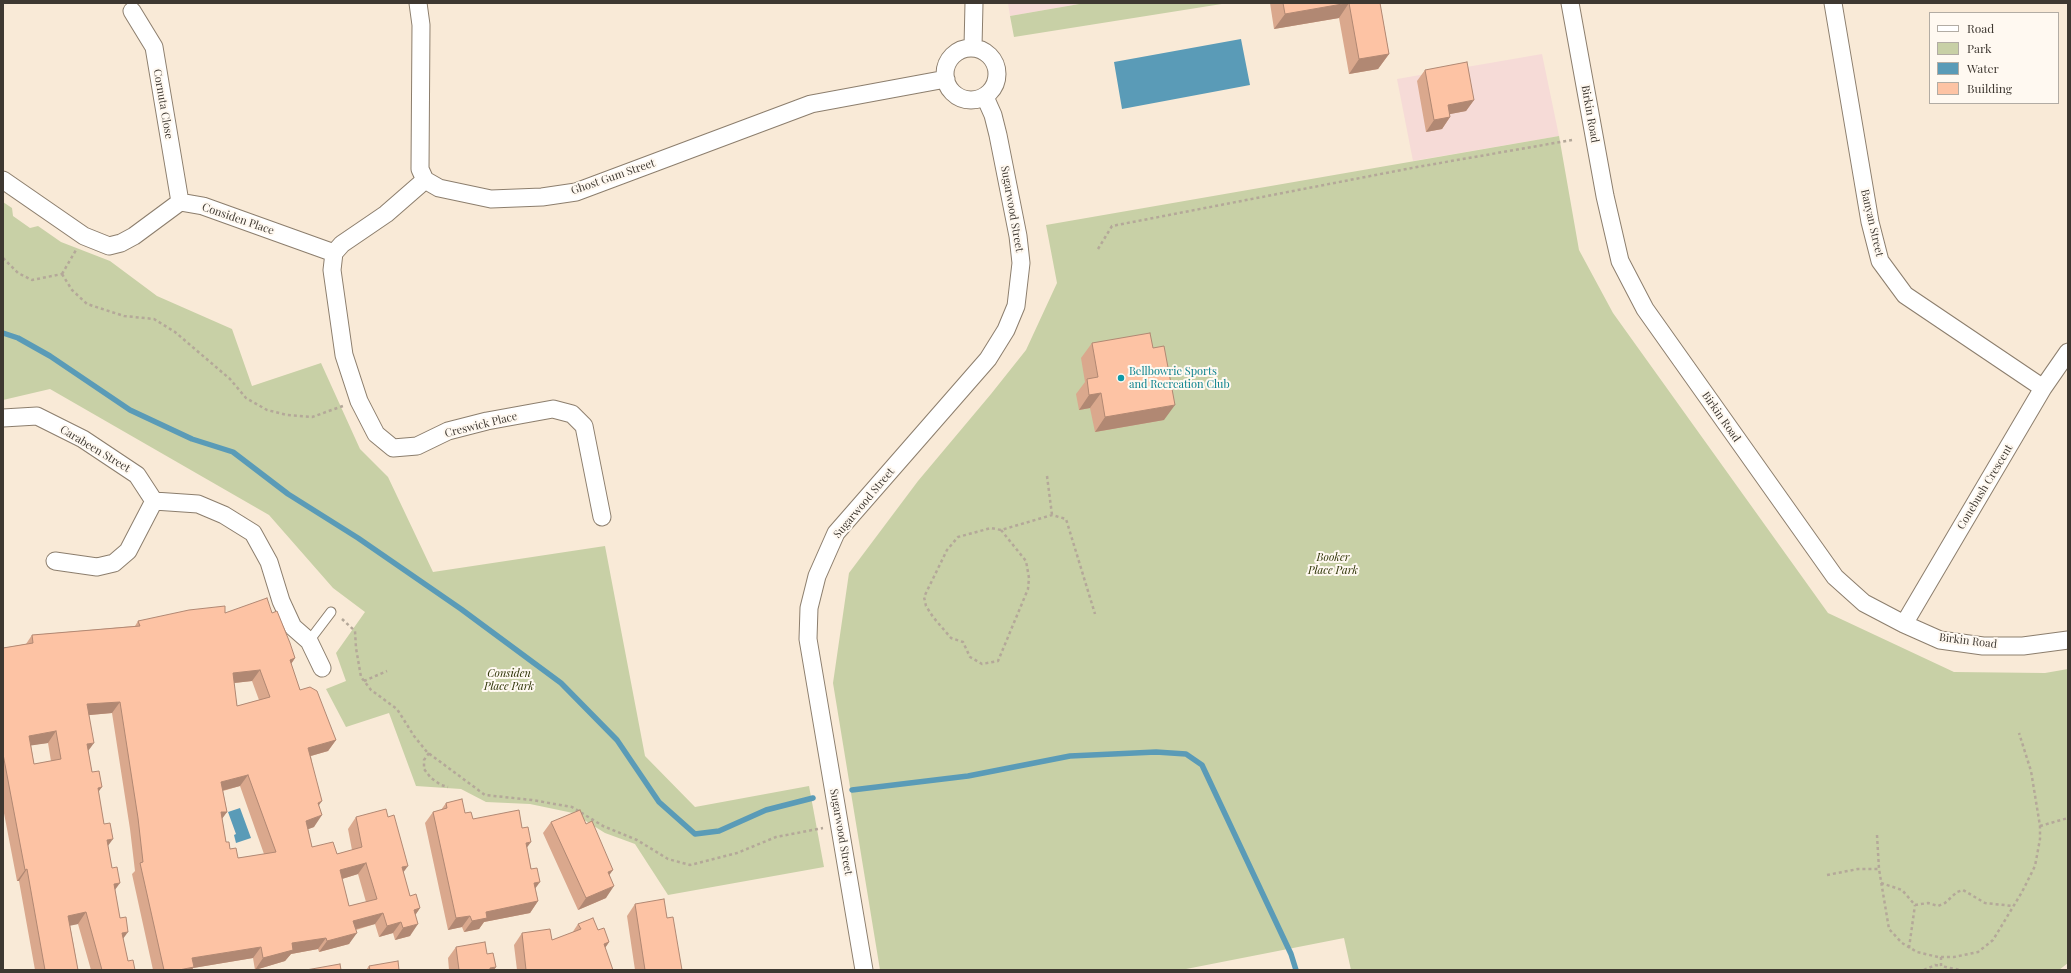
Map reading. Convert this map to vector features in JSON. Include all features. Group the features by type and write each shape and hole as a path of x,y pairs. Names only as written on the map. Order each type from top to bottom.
{"street":[{"path":"334,254 342,244 386,214 425,180 420,169 421,25 418,3"},
{"path":"973,48 974,3"},
{"name":"Birkin Road","path":"1570,3 1605,196 1620,262 1645,309 1835,577 1864,603 1904,624 1940,640 1983,646 2023,646 2068,640"},
{"name":"Banyan Street","path":"1833,3 1870,222 1880,261 1905,295 2044,388"},
{"name":"Cornuta Close","path":"132,11 154,47 180,202"},
{"path":"966,48 973,48 987,53 996,64 998,79 995,86 985,97 978,100 964,100 952,92 946,79 946,65 954,54 966,48"},
{"name":"Ghost Gum Street","path":"425,180 444,190 491,199 542,197 576,192 811,104 946,79"},
{"name":"Sugarwood Street","path":"864,970 841,826 808,639 810,608 817,576 836,533 988,359 1006,330 1016,306 1022,263 1018,236 998,135 993,115 985,97"},
{"path":"3,180 84,236 108,246 121,243 134,236 180,202"},
{"name":"Considen Place","path":"180,202 203,206 334,254"},
{"name":"Creswick Place","path":"334,254 332,270 344,355 359,401 376,434 393,448 417,446 448,431 487,421 553,409 572,414 584,426 602,517"},
{"name":"Conebush Crescent","path":"1904,624 2044,388 2068,352"},
{"name":"Carabeen Street","path":"3,418 37,416 83,439 137,475 154,501"},
{"path":"55,561 97,567 114,562 128,552 154,501 198,504 224,515 253,533 269,562 281,601 293,627 309,641 322,668"}],"lane":[{"path":"309,641 331,612"}],"path":[{"path":"1098,249 1112,226 1417,167 1572,140"},
{"path":"3,258 18,274 32,280 62,274 84,236"},
{"path":"62,274 72,290 87,304 124,316 154,318 175,332 230,380 246,398 267,410 287,415 312,417 359,401"},
{"path":"1047,476 1052,515"},
{"path":"1001,530 1026,561 1029,578 1028,589 998,661 982,664 970,657 962,642 951,638 926,606 924,597 947,550 958,537 991,528 1001,530 1052,515 1066,519 1095,614"},
{"path":"331,612 351,625 355,631 356,648 361,677 371,690 397,710 414,736 429,753 485,795 532,800 572,807 603,826 637,840 668,859 679,863 700,863 737,853 776,837 841,826"},
{"path":"364,681 387,671"},
{"path":"1877,835 1879,869 1889,929 1902,943 1917,952 1941,957 1954,957 1978,952 1993,940 2013,906 2034,866 2040,839 2040,826 2031,771 2019,732"},
{"path":"429,753 424,760 424,769 430,778 441,786 448,787"},
{"path":"2040,826 2068,818"},
{"path":"1827,875 1858,869 1879,869"},
{"path":"1881,883 1902,890 1916,904 1928,903 1938,906 1945,903 1957,892 1963,890 1985,903 2013,906"},
{"path":"1909,948 1916,904"},
{"path":"1941,957 1941,966"},
{"path":"1924,970 1935,965 1960,970"}],"shaded area":[{"path":"1008,3 1085,3 1010,16"},
{"path":"1542,54 1559,136 1413,161 1397,79"}],"green space":[{"path":"1085,3 1228,3 1014,37 1010,16"},
{"name":"Booker Place Park","path":"1559,136 1579,250 1613,313 1828,613 1954,672 2045,673 2068,669 2068,963 2059,970 1351,970 1344,938 1181,970 880,970 833,683 849,573 918,481 1026,350 1057,283 1046,225"},
{"name":"Considen Place Park","path":"3,202 12,208 13,216 30,228 38,226 61,242 110,261 157,296 232,329 252,386 321,363 360,449 388,477 433,572 605,546 645,756 695,807 809,786 824,867 668,895 635,844 605,833 573,813 530,804 486,802 461,789 416,786 389,713 346,727 326,689 346,681 336,653 365,612 333,588 269,515 50,389 3,400"}],"water":[{"path":"1241,39 1250,85 1122,109 1114,62"},
{"path":"240,808 251,838 236,843 234,835 236,834 228,812"}],"building":[{"path":"1283,3 1348,3 1285,14"},
{"path":"1349,3 1380,3 1389,54 1359,59"},
{"path":"1467,62 1474,100 1448,105 1450,117 1434,120 1425,70"},
{"name":"Bellbowrie Sports and Recreation Club","path":"1150,333 1153,348 1164,346 1175,405 1105,417 1101,393 1089,395 1087,379 1098,377 1092,343"},
{"path":"267,598 272,613 277,611 290,643 295,658 290,660 300,690 310,687 317,691 336,740 308,748 322,801 318,803 322,815 306,821 312,847 333,842 337,854 362,847 356,817 386,809 388,817 394,815 408,866 402,867 410,896 416,894 420,908 414,910 418,924 403,928 401,922 387,926 383,913 353,921 357,933 327,941 326,938 292,943 293,950 263,958 261,947 192,958 194,967 179,970 164,970 140,863 143,862 138,818 120,702 87,704 94,743 87,744 92,772 99,771 102,787 98,788 104,824 110,823 113,839 107,840 112,868 117,867 120,883 114,884 120,918 126,917 128,932 122,933 128,961 133,960 135,970 102,970 86,912 68,916 78,970 45,970 27,869 25,870 3,754 3,648 33,643 32,635 140,626 138,621 189,610 225,606 225,613","holes":["260,670 270,697 237,706 233,673","56,731 61,759 34,764 29,736","248,775 276,852 238,858 236,848 230,849 229,842 226,842 221,812 227,812 221,782","366,863 377,899 349,906 340,870"]},
{"path":"462,799 465,813 471,812 473,819 519,810 522,828 528,827 531,842 526,843 531,869 537,868 540,882 534,883 538,901 486,912 487,918 472,921 470,916 456,918 433,812 447,808 446,803"},
{"path":"580,810 586,824 592,821 613,870 608,872 614,886 586,898 551,822"},
{"path":"664,899 667,918 673,917 682,970 645,970 635,904"},
{"path":"593,918 598,930 604,928 609,942 604,944 613,970 526,970 522,933 550,929 552,940 581,929 578,924"},
{"path":"485,942 487,954 493,953 496,967 490,968 490,970 459,970 456,947"},
{"path":"398,961 399,970 370,970 369,966"},
{"path":"340,964 341,970 306,970"}],"waterway":[{"path":"3,333 18,338 50,356 130,410 192,439 233,452 288,494 358,538 461,609 561,683 617,740 659,802 695,834 719,831 766,810 813,798"},
{"path":"852,790 968,776 1070,756 1156,752 1186,754 1202,765 1291,954 1296,970"}],"place":[{"name":"Bellbowrie Sports and Recreation Club","path":"1121,378"}]}
